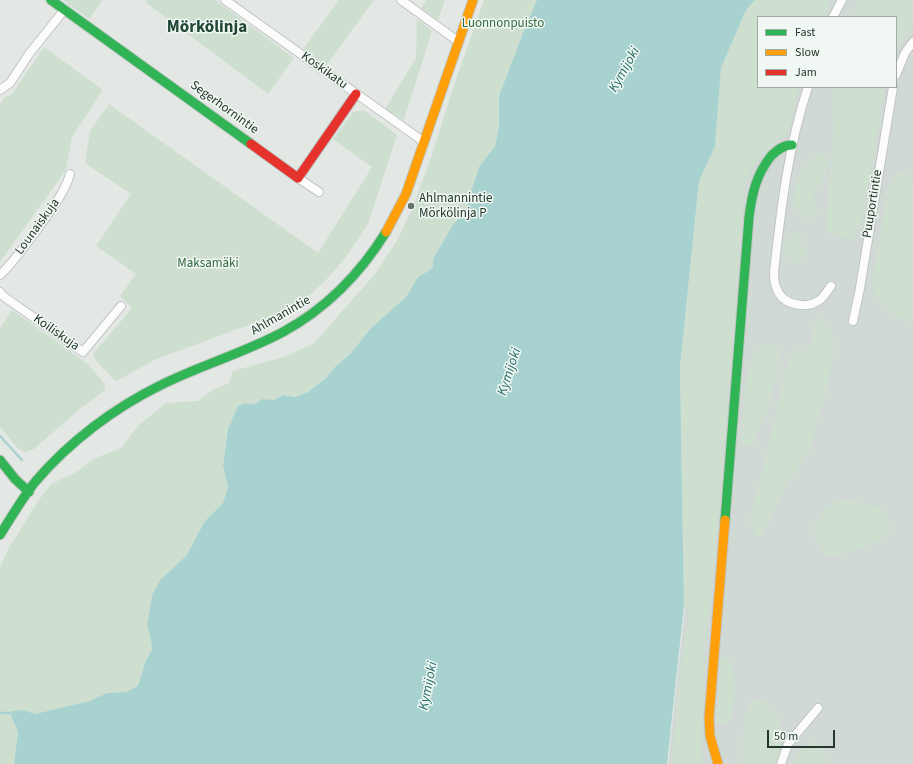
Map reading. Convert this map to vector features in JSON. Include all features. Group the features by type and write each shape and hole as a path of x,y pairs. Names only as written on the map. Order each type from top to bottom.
{"street":[{"name":"Segerhornintie","path":"51,0 298,178"},
{"name":"Koskikatu","path":"225,0 424,142"},
{"path":"401,0 459,42"},
{"name":"Ahlmanintie","path":"0,535 40,477 88,432 121,407 172,379 271,339 300,323 326,304 361,269 375,251 406,194 473,0"},
{"path":"834,16 842,0"},
{"path":"0,90 10,83 29,54 64,9"},
{"path":"897,73 905,53 913,42"},
{"path":"808,88 792,145 774,272 776,289 780,295 786,300 802,306 814,303 821,299 831,286"},
{"name":"Puuportintie","path":"853,321 860,288 893,88"},
{"path":"319,192 298,178 356,94"},
{"path":"718,764 710,736 709,718 749,217 753,189 757,175 778,148 787,144 792,145"},
{"name":"Lounaiskuja","path":"0,276 18,256 57,202 68,184 70,174"},
{"name":"Koiliskuja","path":"0,292 3,296 84,352 121,306"},
{"path":"0,460 15,479 29,492"},
{"path":"781,764 788,744 818,708"}],"shaded area":[{"path":"756,0 913,0 913,764 668,764 685,608 699,181 715,146 721,69"}],"green space":[{"path":"63,0 103,0 89,19"},
{"path":"147,0 215,0 294,58 268,94 145,2"},
{"path":"339,0 374,0 326,66 303,49"},
{"path":"426,0 445,0 438,20 421,8"},
{"name":"Luonnonpuisto","path":"484,0 537,0 499,96 499,127 495,146 479,167 465,212 452,226 433,259 433,268 418,277 406,297 371,328 351,353 335,367 326,378 308,392 296,397 283,395 274,400 262,399 253,404 245,403 238,406 228,429 223,466 228,487 223,503 205,521 186,556 160,580 152,596 147,624 152,650 146,660 138,686 126,692 107,693 89,701 35,714 24,710 11,716 18,732 14,764 0,764 0,567 9,548 38,501 51,484 78,471 93,459 121,448 138,426 166,403 198,401 212,390 229,383 233,371 287,356 314,343 375,274 396,242 412,209 433,152 453,88"},
{"path":"755,0 830,0 823,16 757,16 757,88 799,88 789,131 763,154 750,169 744,188 712,587 705,643 701,752 703,764 672,764 681,668 689,614 684,606 680,367 699,181 715,146 721,68 746,10"},
{"path":"859,0 913,0 913,27 897,48 897,16 852,16"},
{"path":"417,19 432,31 404,120 385,109 416,58"},
{"path":"44,47 103,90 72,137 66,170 0,262 0,104 5,97 12,94"},
{"path":"833,88 884,88 862,218 852,240 827,231 834,130"},
{"name":"Maksamäki","path":"109,104 318,253 372,167 333,139 353,112 364,110 397,135 368,224 346,257 326,280 311,294 281,313 154,360 117,381 114,380 96,361 93,354 132,308 120,296 136,274 96,246 131,194 85,163 90,131"},
{"path":"820,153 826,157 828,163 813,198 817,216 810,219 795,211 794,194 798,178 802,170 807,163"},
{"path":"905,172 913,177 913,323 891,314 880,304 872,285 889,186 898,173"},
{"path":"794,233 799,233 802,239 801,244 807,255 801,262 794,264 786,256 785,244"},
{"path":"12,310 88,364 105,384 105,390 81,408 34,449 26,452 18,449 0,427 0,328"},
{"path":"821,318 831,329 834,346 828,383 808,455 789,478 762,535 756,536 750,518 763,471 787,365 795,349 804,351 811,346 815,324"},
{"path":"763,344 772,344 779,350 776,374 767,412 757,430 755,441 750,446 740,443 748,369 756,350"},
{"path":"845,500 871,505 884,512 888,518 890,526 888,536 865,547 832,557 825,554 817,545 814,531 816,521 834,502"},
{"path":"724,657 731,662 733,669 734,697 732,717 727,723 720,724 717,721 720,662"},
{"path":"753,700 766,702 776,712 783,734 776,764 742,764 745,712"},
{"path":"813,742 822,746 828,764 791,764 804,747"}],"water":[{"name":"Kymijoki","path":"537,0 755,0 746,10 721,68 715,146 699,181 680,367 684,606 667,764 14,764 18,732 11,716 13,711 24,710 35,714 89,701 107,693 126,692 138,686 146,660 152,650 147,624 152,596 160,580 186,556 205,521 223,503 228,487 223,466 228,429 238,406 245,403 254,404 262,399 274,400 283,395 296,397 308,392 326,378 335,367 351,353 371,328 406,297 418,277 433,268 433,259 452,226 465,212 479,167 495,146 499,127 499,96"}],"waterway":[{"path":"0,436 22,460"},
{"path":"0,713 12,713"}],"traffic: fast":[{"path":"51,0 251,144"},
{"path":"725,520 749,217 752,200 758,178 771,156 780,148 792,145"},
{"path":"0,535 21,501 35,482 62,453 93,427 109,415 143,394 191,371 253,346 299,323 328,301 354,276 386,232"},
{"path":"0,460 15,479 29,492"}],"traffic: slow":[{"path":"386,232 406,194 473,0"},
{"path":"718,764 710,736 709,718 725,520"}],"traffic: jam":[{"path":"251,144 298,178 356,94"}],"place":[{"name":"Ahlmannintie Mörkölinja P","path":"411,206"}],"district":[{"name":"Mörkölinja","path":"207,28"}]}
